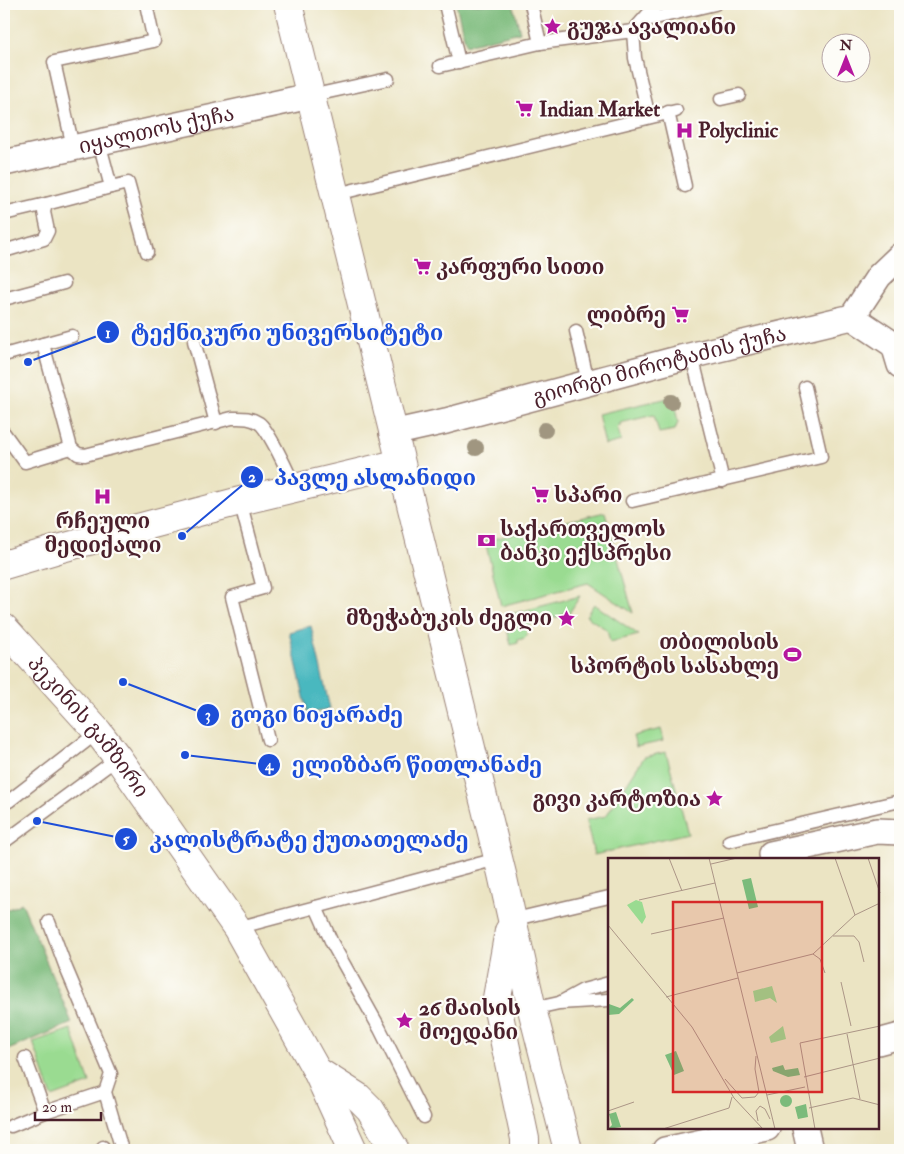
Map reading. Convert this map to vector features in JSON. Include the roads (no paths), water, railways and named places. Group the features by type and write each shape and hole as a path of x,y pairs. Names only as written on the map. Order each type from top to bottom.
{"main road":[{"path":"288,4 333,195 498,858 532,1009 568,1150"},
{"path":"4,565 294,487 400,463"},
{"name":"პეკინის გამზირი","path":"4,628 98,732 237,928"},
{"path":"511,920 498,998 498,1015 525,1139 525,1150"},
{"path":"237,928 317,1071 353,1150"},
{"path":"317,1071 358,1097 370,1109 395,1150"}],"street":[{"name":"იყალთოს ქუჩა","path":"4,163 310,96"},
{"path":"900,256 879,276 852,317 894,345 900,364"},
{"name":"გიორგი მიროტაძის ქუჩა","path":"392,433 446,421 588,382 852,317"},
{"path":"772,858 771,854 864,838 877,831 900,832"},
{"path":"879,1042 900,1036"},
{"path":"665,1150 761,1129"},
{"path":"805,1129 810,1150"}],"lane":[{"path":"73,148 54,62 154,40 146,4"},
{"path":"445,4 459,62"},
{"path":"531,4 540,43"},
{"path":"440,66 540,43 632,31 657,4"},
{"path":"642,21 715,4"},
{"path":"632,31 635,58 649,117"},
{"path":"310,96 388,79"},
{"path":"721,99 739,95"},
{"path":"333,195 672,112 685,186"},
{"path":"99,142 111,187"},
{"path":"4,214 128,182 147,252"},
{"path":"4,251 44,239 48,231 44,212 46,204"},
{"path":"4,299 64,283"},
{"path":"576,332 588,382"},
{"path":"4,355 72,336"},
{"path":"194,341 216,423"},
{"path":"44,344 71,448 78,454 85,455 232,418 250,418 261,424 288,470 294,487"},
{"path":"692,356 723,481"},
{"path":"632,501 821,457 805,387"},
{"path":"4,433 25,462 71,448"},
{"path":"240,501 263,588 232,597 268,740"},
{"path":"9,800 98,732"},
{"path":"4,842 118,758"},
{"path":"729,841 900,800"},
{"path":"237,928 498,858"},
{"path":"511,920 608,897"},
{"path":"316,907 332,943 380,1029 424,1117"},
{"path":"50,922 66,968 111,1074 105,1092 122,1150"},
{"path":"559,1003 583,990 608,983"},
{"path":"532,1009 559,1003 608,1000"},
{"path":"25,1058 45,1112"},
{"path":"11,1126 45,1112 105,1092"}],"water":[{"path":"311,626 330,709 308,714 289,632"}],"place":[{"name":"გუჯა ავალიანი","path":"553,27"},
{"name":"Indian Market","path":"525,109"},
{"name":"Polyclinic","path":"684,130"},
{"name":"კარფური სითი","path":"422,267"},
{"name":"ლიბრე","path":"680,315"},
{"name":"ტექნიკური უნივერსიტეტი","path":"28,362"},
{"name":"სპარი","path":"540,495"},
{"name":"რჩეული მედიქალი","path":"103,496"},
{"name":"პავლე ასლანიდი","path":"182,536"},
{"name":"საქართველოს ბანკი ექსპრესი","path":"486,541"},
{"name":"მზეჭაბუკის ძეგლი","path":"566,618"},
{"name":"თბილისის სპორტის სასახლე","path":"793,654"},
{"name":"გოგი ნიჟარაძე","path":"123,682"},
{"name":"ელიზბარ წითლანაძე","path":"185,755"},
{"name":"გივი კარტოზია","path":"715,799"},
{"name":"კალისტრატე ქუთათელაძე","path":"37,821"},
{"name":"26 მაისის მოედანი","path":"405,1020"}]}
